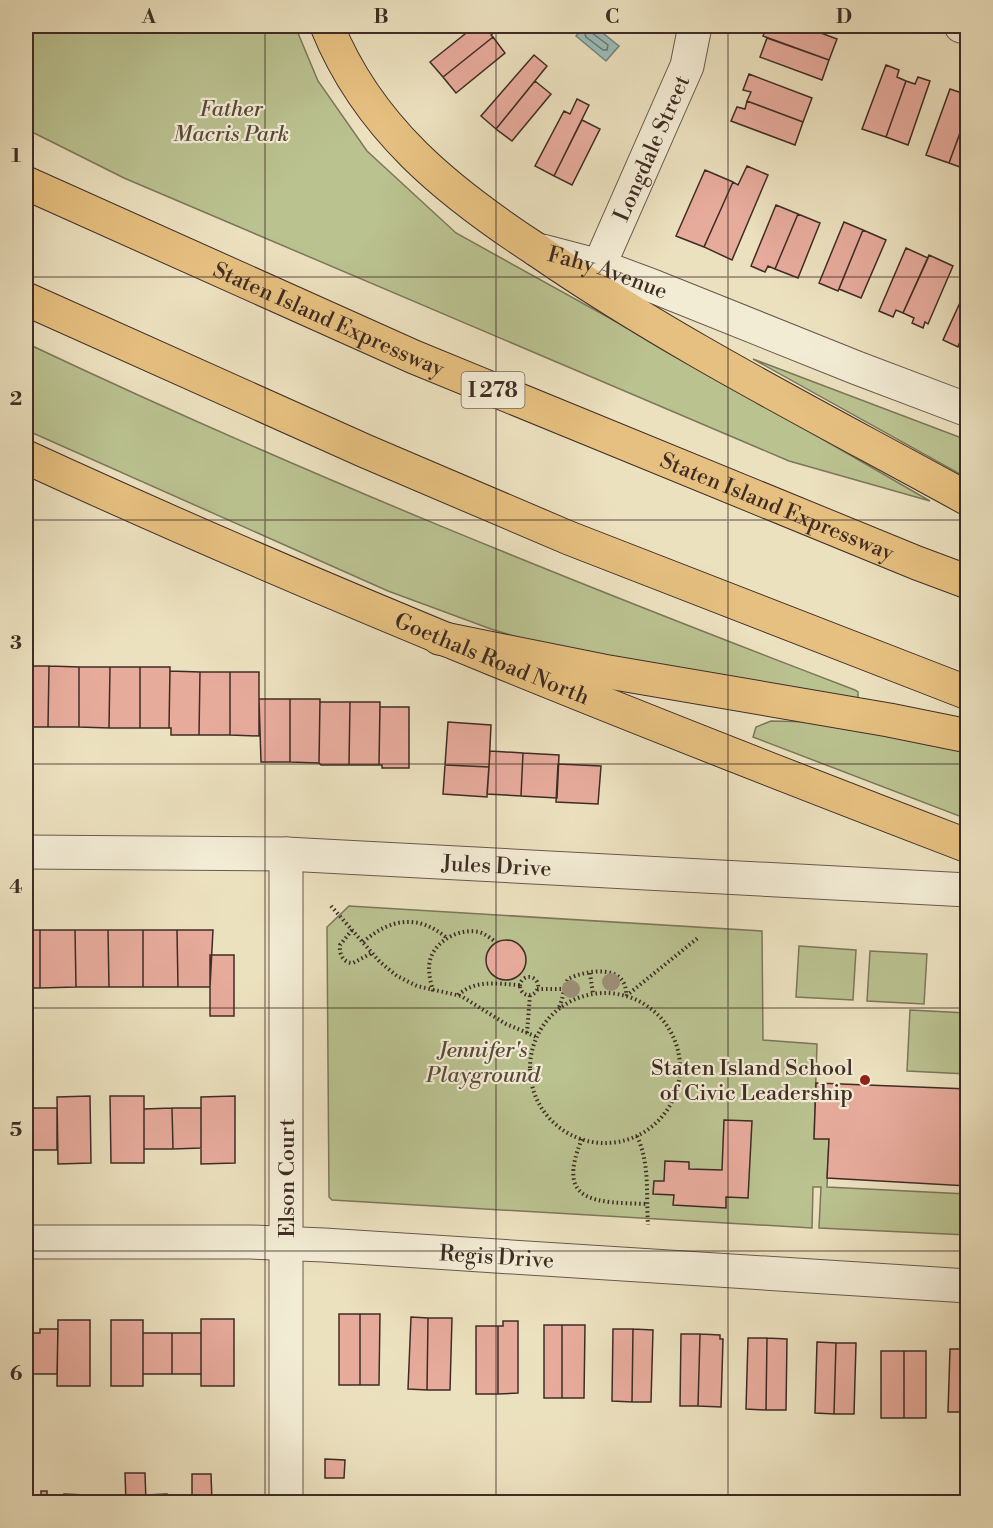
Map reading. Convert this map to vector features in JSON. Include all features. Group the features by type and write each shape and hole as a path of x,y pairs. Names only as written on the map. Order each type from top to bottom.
{"main road":[{"name":"Fahy Avenue","path":"327,26 343,60 358,84 394,133 459,196 537,250"},
{"name":"Staten Island Expressway","path":"26,183 312,313 490,389 861,541 968,582"},
{"path":"537,250 592,288 716,360 968,499"},
{"path":"26,299 365,451 569,538 968,693"},
{"name":"Goethals Road North","path":"26,457 439,638 695,741 968,846"},
{"path":"439,638 603,671 890,720 968,736"}],"street":[{"name":"Longdale Street","path":"599,266 687,66 694,26"},
{"path":"961,26 968,28"},
{"name":"Fahy Avenue","path":"537,250 599,266 968,410"},
{"name":"Jules Drive","path":"26,852 286,854 968,890"},
{"name":"Elson Court","path":"286,854 286,1503"},
{"name":"Regis Drive","path":"26,1242 286,1243 968,1286"}],"path":[{"path":"331,906 380,962 397,976 417,986 457,995 471,1001 506,1024 537,1037"},
{"path":"363,942 381,929 402,922 414,921 426,924 448,938"},
{"path":"352,930 340,945 344,960 353,963 372,953"},
{"path":"433,991 429,972 431,957 435,949 448,938 460,933 471,932 486,935 496,942"},
{"path":"626,996 699,937"},
{"path":"558,1010 568,979 590,973 612,973 620,976 626,988 626,996"},
{"path":"590,973 593,994"},
{"path":"530,995 521,991 520,985 525,977 530,977 537,982 537,989"},
{"path":"457,995 466,988 482,983 520,985"},
{"path":"527,1033 530,995 537,989 564,989"},
{"path":"593,994 626,996 649,1007 662,1019 673,1035 679,1053 680,1073 676,1092 668,1109 656,1124 637,1136 604,1143 570,1135 544,1113 536,1098 531,1082 530,1064 537,1037 550,1016 580,997 593,994"},
{"path":"637,1136 644,1150 647,1164 648,1225"},
{"path":"582,1139 571,1170 580,1192 596,1200 647,1203"}],"green space":[{"name":"Father Macris Park","path":"26,26 295,26 318,81 367,151 456,233 669,351 930,501 789,461 124,178 26,129"},
{"path":"26,343 333,481 645,609 855,690 858,692 858,700 559,650 491,629 388,591 26,430"},
{"path":"753,359 967,440 967,478"},
{"path":"771,721 815,722 967,751 967,819 753,737 756,727"},
{"name":"Jennifer's Playground","path":"349,906 762,931 763,1040 817,1044 814,1138 829,1139 827,1187 967,1194 967,1235 819,1228 821,1187 813,1187 812,1228 332,1200 329,1197 327,927"},
{"path":"799,946 856,950 853,1000 796,997"},
{"path":"870,951 927,954 924,1004 867,1001"},
{"path":"910,1010 967,1013 967,1074 907,1071"}],"water":[{"path":"584,26 594,26 619,46 606,61 576,36"}],"building":[{"path":"409,26 426,26 413,33"},
{"path":"475,26 503,26 491,35 493,37 443,77 430,62"},
{"path":"767,26 802,26 837,39 829,60 763,36"},
{"path":"493,37 505,53 456,93 443,77"},
{"path":"767,38 829,60 822,80 760,57"},
{"path":"534,55 547,66 496,129 481,116"},
{"path":"886,65 899,70 897,77 906,81 886,137 862,129"},
{"path":"749,74 812,98 803,122 747,101 751,92 743,90"},
{"path":"918,77 930,81 908,145 886,137 906,81 915,84"},
{"path":"535,81 551,94 512,141 496,129"},
{"path":"950,89 965,94 963,101 968,103 968,111 949,163 926,155"},
{"path":"577,99 589,105 554,176 535,166 564,111 570,114"},
{"path":"747,101 803,122 795,145 731,121 737,107 745,109"},
{"path":"968,111 968,170 949,163"},
{"path":"582,120 600,129 572,185 554,176"},
{"path":"747,166 768,175 732,260 704,247 733,182 738,185"},
{"path":"705,170 733,182 704,247 676,236"},
{"path":"776,205 798,214 775,269 768,266 765,272 751,266"},
{"path":"798,214 820,223 798,278 775,269"},
{"path":"844,222 863,230 838,291 819,283"},
{"path":"863,230 886,240 861,298 839,289"},
{"path":"906,248 928,258 903,313 896,310 893,317 879,311"},
{"path":"929,255 953,266 928,324 925,322 923,328 912,323 914,318 903,313"},
{"path":"968,285 968,341 961,339 958,347 943,340"},
{"path":"26,666 49,666 48,727 26,727"},
{"path":"49,666 79,667 79,727 48,727"},
{"path":"79,667 110,667 109,728 79,727"},
{"path":"110,667 140,667 140,728 109,728"},
{"path":"140,667 170,667 169,728 140,728"},
{"path":"170,671 200,672 199,735 171,735 171,728 169,728"},
{"path":"200,672 230,672 230,735 199,735"},
{"path":"230,672 259,672 259,736 230,735"},
{"path":"259,699 290,699 290,762 261,762"},
{"path":"290,699 320,699 319,763 290,762"},
{"path":"320,702 350,702 349,765 321,765 319,763"},
{"path":"350,702 380,702 379,765 349,765"},
{"path":"380,707 409,707 409,768 382,768 382,765 379,765"},
{"path":"448,722 491,725 489,767 445,765"},
{"path":"490,751 523,753 521,796 487,794"},
{"path":"523,753 559,755 557,798 521,796"},
{"path":"558,764 601,766 598,804 556,802"},
{"path":"445,765 489,767 487,797 443,794"},
{"path":"26,930 40,930 40,988 26,988"},
{"path":"40,930 75,930 76,987 40,988"},
{"path":"75,930 108,930 109,987 76,987"},
{"path":"108,930 143,930 143,987 109,987"},
{"path":"143,930 177,930 178,987 143,987"},
{"path":"177,930 213,930 210,987 178,987"},
{"path":"506,940 514,941 520,946 525,952 525,968 520,974 514,979 506,980 498,979 492,974 487,968 486,960 487,952 492,946 498,941"},
{"path":"210,955 234,955 234,1016 210,1016"},
{"path":"816,1083 968,1089 968,1186 827,1178 829,1139 814,1139"},
{"path":"90,1096 91,1163 58,1164 57,1097"},
{"path":"110,1096 144,1096 144,1163 111,1163"},
{"path":"235,1096 235,1163 201,1164 201,1097"},
{"path":"26,1108 28,1108 29,1150 26,1150"},
{"path":"28,1108 57,1108 57,1150 29,1150"},
{"path":"172,1108 173,1149 144,1149 144,1109"},
{"path":"172,1108 201,1108 201,1148 173,1149"},
{"path":"724,1120 752,1121 748,1198 726,1197 726,1208 673,1205 674,1195 653,1194 654,1181 664,1181 665,1161 689,1162 689,1169 722,1170"},
{"path":"339,1314 360,1314 360,1385 339,1385"},
{"path":"360,1314 380,1314 379,1385 360,1385"},
{"path":"411,1317 428,1318 427,1390 408,1389"},
{"path":"428,1318 452,1318 450,1390 427,1390"},
{"path":"201,1319 234,1319 234,1386 201,1386"},
{"path":"58,1320 90,1320 90,1386 57,1386"},
{"path":"111,1320 143,1320 143,1386 111,1386"},
{"path":"503,1321 518,1321 518,1393 498,1394 498,1326 503,1326"},
{"path":"544,1325 562,1325 562,1398 544,1398"},
{"path":"562,1325 585,1325 584,1398 562,1398"},
{"path":"476,1326 498,1326 498,1394 476,1394"},
{"path":"40,1329 58,1329 57,1374 26,1374 26,1333 40,1333"},
{"path":"613,1329 633,1329 632,1402 612,1401"},
{"path":"633,1329 653,1330 651,1402 632,1402"},
{"path":"143,1333 172,1333 172,1374 143,1374"},
{"path":"172,1333 201,1333 201,1374 172,1374"},
{"path":"681,1334 700,1334 698,1406 680,1406"},
{"path":"700,1334 720,1335 720,1339 723,1339 721,1407 698,1406"},
{"path":"748,1338 767,1338 766,1410 746,1409"},
{"path":"767,1338 787,1339 786,1410 766,1410"},
{"path":"817,1342 836,1343 834,1414 815,1413"},
{"path":"836,1343 856,1343 854,1414 834,1414"},
{"path":"950,1349 968,1349 968,1412 948,1412"},
{"path":"881,1351 904,1351 904,1418 881,1418"},
{"path":"904,1351 926,1351 926,1418 904,1418"},
{"path":"325,1459 345,1460 344,1478 325,1478"},
{"path":"125,1473 145,1473 146,1502 126,1502"},
{"path":"192,1474 211,1474 212,1502 192,1502"},
{"path":"41,1491 47,1491 47,1502 26,1502 26,1495 41,1495"},
{"path":"64,1494 85,1495 85,1502 64,1502"},
{"path":"167,1494 167,1502 146,1502 146,1495"},
{"path":"85,1495 104,1495 104,1502 85,1502"},
{"path":"212,1495 232,1495 232,1502 212,1502"}],"place":[{"name":"Staten Island School of Civic Leadership","path":"865,1080"}]}
